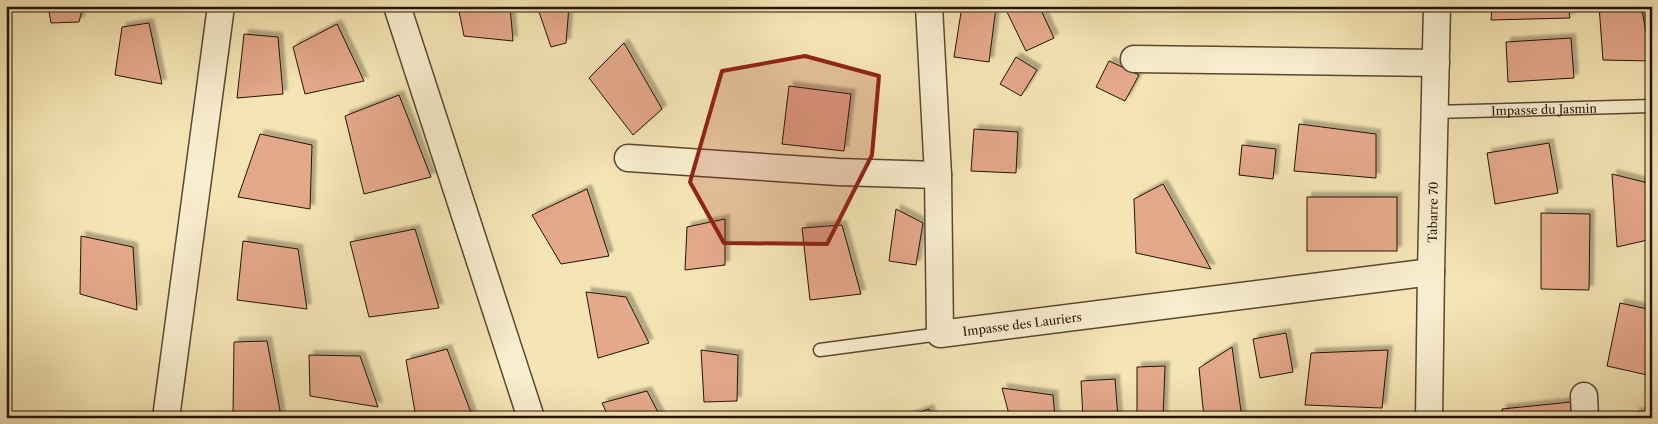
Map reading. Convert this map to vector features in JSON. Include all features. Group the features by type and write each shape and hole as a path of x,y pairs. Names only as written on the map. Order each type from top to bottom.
{"street":[{"path":"166,418 221,6"},
{"path":"398,6 530,418"},
{"path":"929,6 938,175 940,334"},
{"name":"Tabarre 70","path":"1430,418 1437,6"},
{"path":"1134,59 1436,63"},
{"path":"628,158 838,172 938,175"},
{"name":"Impasse des Lauriers","path":"940,334 1431,272"}],"lane":[{"name":"Impasse du Jasmin","path":"1435,112 1652,106"},
{"path":"820,350 940,334"}],"highlighted area":[{"path":"805,56 879,76 872,155 827,244 724,243 690,182 722,71"}],"building":[{"path":"48,6 83,6 79,22 51,23"},
{"path":"458,6 510,6 513,41 464,36"},
{"path":"537,6 569,6 566,43 551,47"},
{"path":"962,6 996,7 989,62 954,57"},
{"path":"1013,6 1039,6 1054,38 1026,51 1006,10"},
{"path":"1492,6 1568,6 1570,18 1491,20"},
{"path":"1599,6 1641,6 1652,61 1603,60"},
{"path":"149,23 162,84 115,75 122,27"},
{"path":"337,24 364,81 305,94 293,47"},
{"path":"244,34 278,37 283,94 237,98"},
{"path":"1571,38 1574,78 1508,82 1506,42"},
{"path":"624,43 662,109 633,135 589,78"},
{"path":"1016,57 1037,70 1021,96 1000,84"},
{"path":"1109,61 1139,75 1125,101 1096,87"},
{"path":"789,86 851,94 844,151 782,144"},
{"path":"399,95 431,177 364,194 345,116"},
{"path":"1299,124 1376,134 1376,178 1294,171"},
{"path":"974,129 1018,132 1016,173 971,171"},
{"path":"260,134 312,145 310,209 238,197"},
{"path":"1549,143 1558,193 1495,204 1487,153"},
{"path":"1242,145 1276,149 1273,179 1239,175"},
{"path":"1612,174 1652,184 1652,239 1617,247"},
{"path":"1163,184 1211,269 1136,253 1134,199"},
{"path":"587,189 609,256 561,264 532,215"},
{"path":"1307,197 1397,197 1397,251 1307,251"},
{"path":"896,209 923,223 916,265 889,261"},
{"path":"1541,213 1590,214 1589,290 1541,289"},
{"path":"725,219 725,265 685,270 687,227"},
{"path":"842,225 861,294 810,300 802,228"},
{"path":"415,229 439,308 369,317 350,242"},
{"path":"81,236 133,247 137,310 80,294"},
{"path":"243,241 298,249 307,309 237,300"},
{"path":"586,292 626,297 649,343 598,358"},
{"path":"1620,303 1652,310 1652,376 1607,366"},
{"path":"1286,333 1293,372 1260,378 1253,339"},
{"path":"267,341 281,416 233,412 234,342"},
{"path":"1232,347 1242,418 1204,418 1199,368"},
{"path":"447,349 473,418 416,418 406,360"},
{"path":"701,350 738,355 737,401 704,402"},
{"path":"1388,350 1382,408 1305,405 1311,353"},
{"path":"309,355 360,356 378,407 310,396"},
{"path":"1165,366 1163,418 1137,418 1137,367"},
{"path":"1115,379 1118,418 1083,418 1081,381"},
{"path":"1002,388 1053,395 1055,418 1010,418"},
{"path":"647,391 661,418 609,418 602,403"},
{"path":"1571,402 1571,418 1502,418 1502,409"},
{"path":"929,409 932,418 906,418 906,417"},
{"path":"1635,412 1652,413 1652,418 1635,418"}]}
